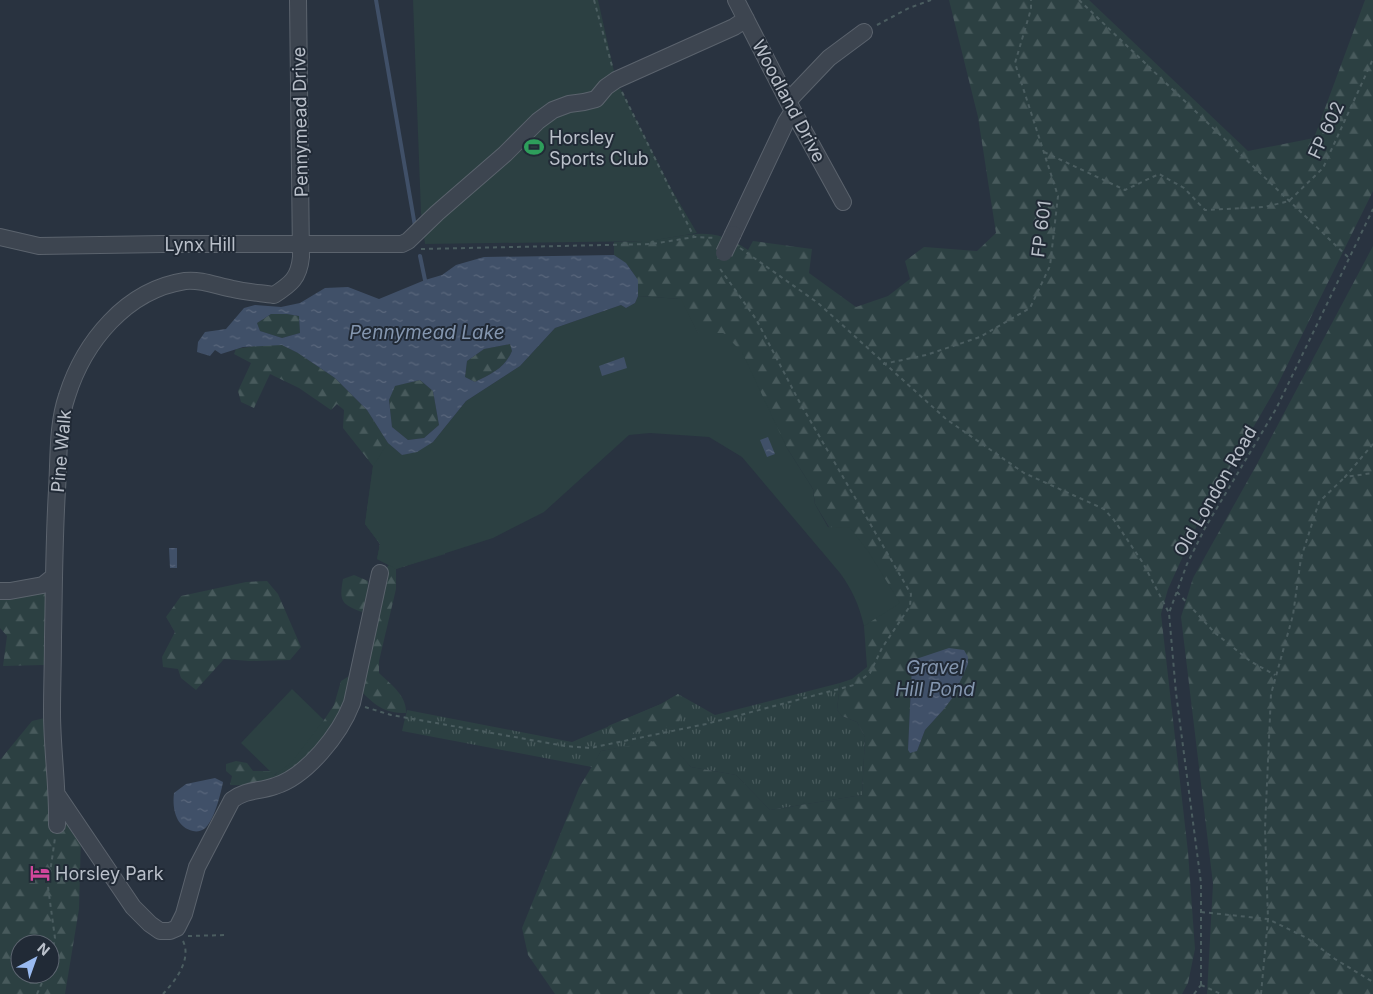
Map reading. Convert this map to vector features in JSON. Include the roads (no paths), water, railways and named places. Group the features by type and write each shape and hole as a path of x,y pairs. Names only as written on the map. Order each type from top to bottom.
{"street":[{"name":"Pennymead Drive","path":"298,0 301,245"},
{"name":"Woodland Drive","path":"736,0 790,106 843,202"},
{"name":"Lynx Hill","path":"0,237 40,246 402,244 408,241 506,154 545,115 568,104 596,99 606,87 616,80 718,35 746,19"},
{"path":"726,247 786,122 790,106 829,58 864,32"},
{"name":"Pine Walk","path":"57,825 58,796 52,712 53,577 61,423 66,397 76,374 92,346 108,323 127,305 143,295 172,284 187,281 274,295 294,280 300,269 301,245"},
{"path":"58,796 133,907 160,931 170,931 177,928 184,914 197,867 232,800 240,794 274,787 298,775 328,744 347,715 352,704 380,573"},
{"path":"0,591 43,585 53,577"}],"water":[{"name":"Pennymead Lake","path":"614,255 626,263 638,280 638,296 635,303 626,308 621,305 555,328 520,366 466,401 433,442 417,452 402,455 388,443 367,410 335,378 298,353 282,345 243,347 221,354 215,350 210,356 197,352 198,342 205,332 226,329 244,308 255,305 281,307 300,303 325,288 348,287 379,299 442,275 456,265 484,257","holes":["271,314 299,316 300,333 282,338 260,331 257,323","510,344 512,351 506,362 492,373 475,382 465,377 467,361 484,349","420,380 433,391 439,425 424,438 408,440 392,427 389,400 395,386"]},
{"path":"624,357 627,368 602,376 599,366"},
{"path":"768,437 775,454 767,457 760,440"},
{"path":"169,548 177,548 177,568 170,568"},
{"name":"Gravel Hill Pond","path":"949,648 964,650 968,657 968,664 953,697 925,730 917,751 910,753 908,750 912,664 916,659"},
{"path":"215,778 223,782 217,807 211,820 202,830 194,831 187,829 176,816 174,793 186,784"}],"waterway":[{"path":"376,0 415,226"},
{"path":"420,256 425,280"}],"place":[{"name":"Horsley Sports Club","path":"534,147"},
{"name":"Horsley Park","path":"40,873"}]}
